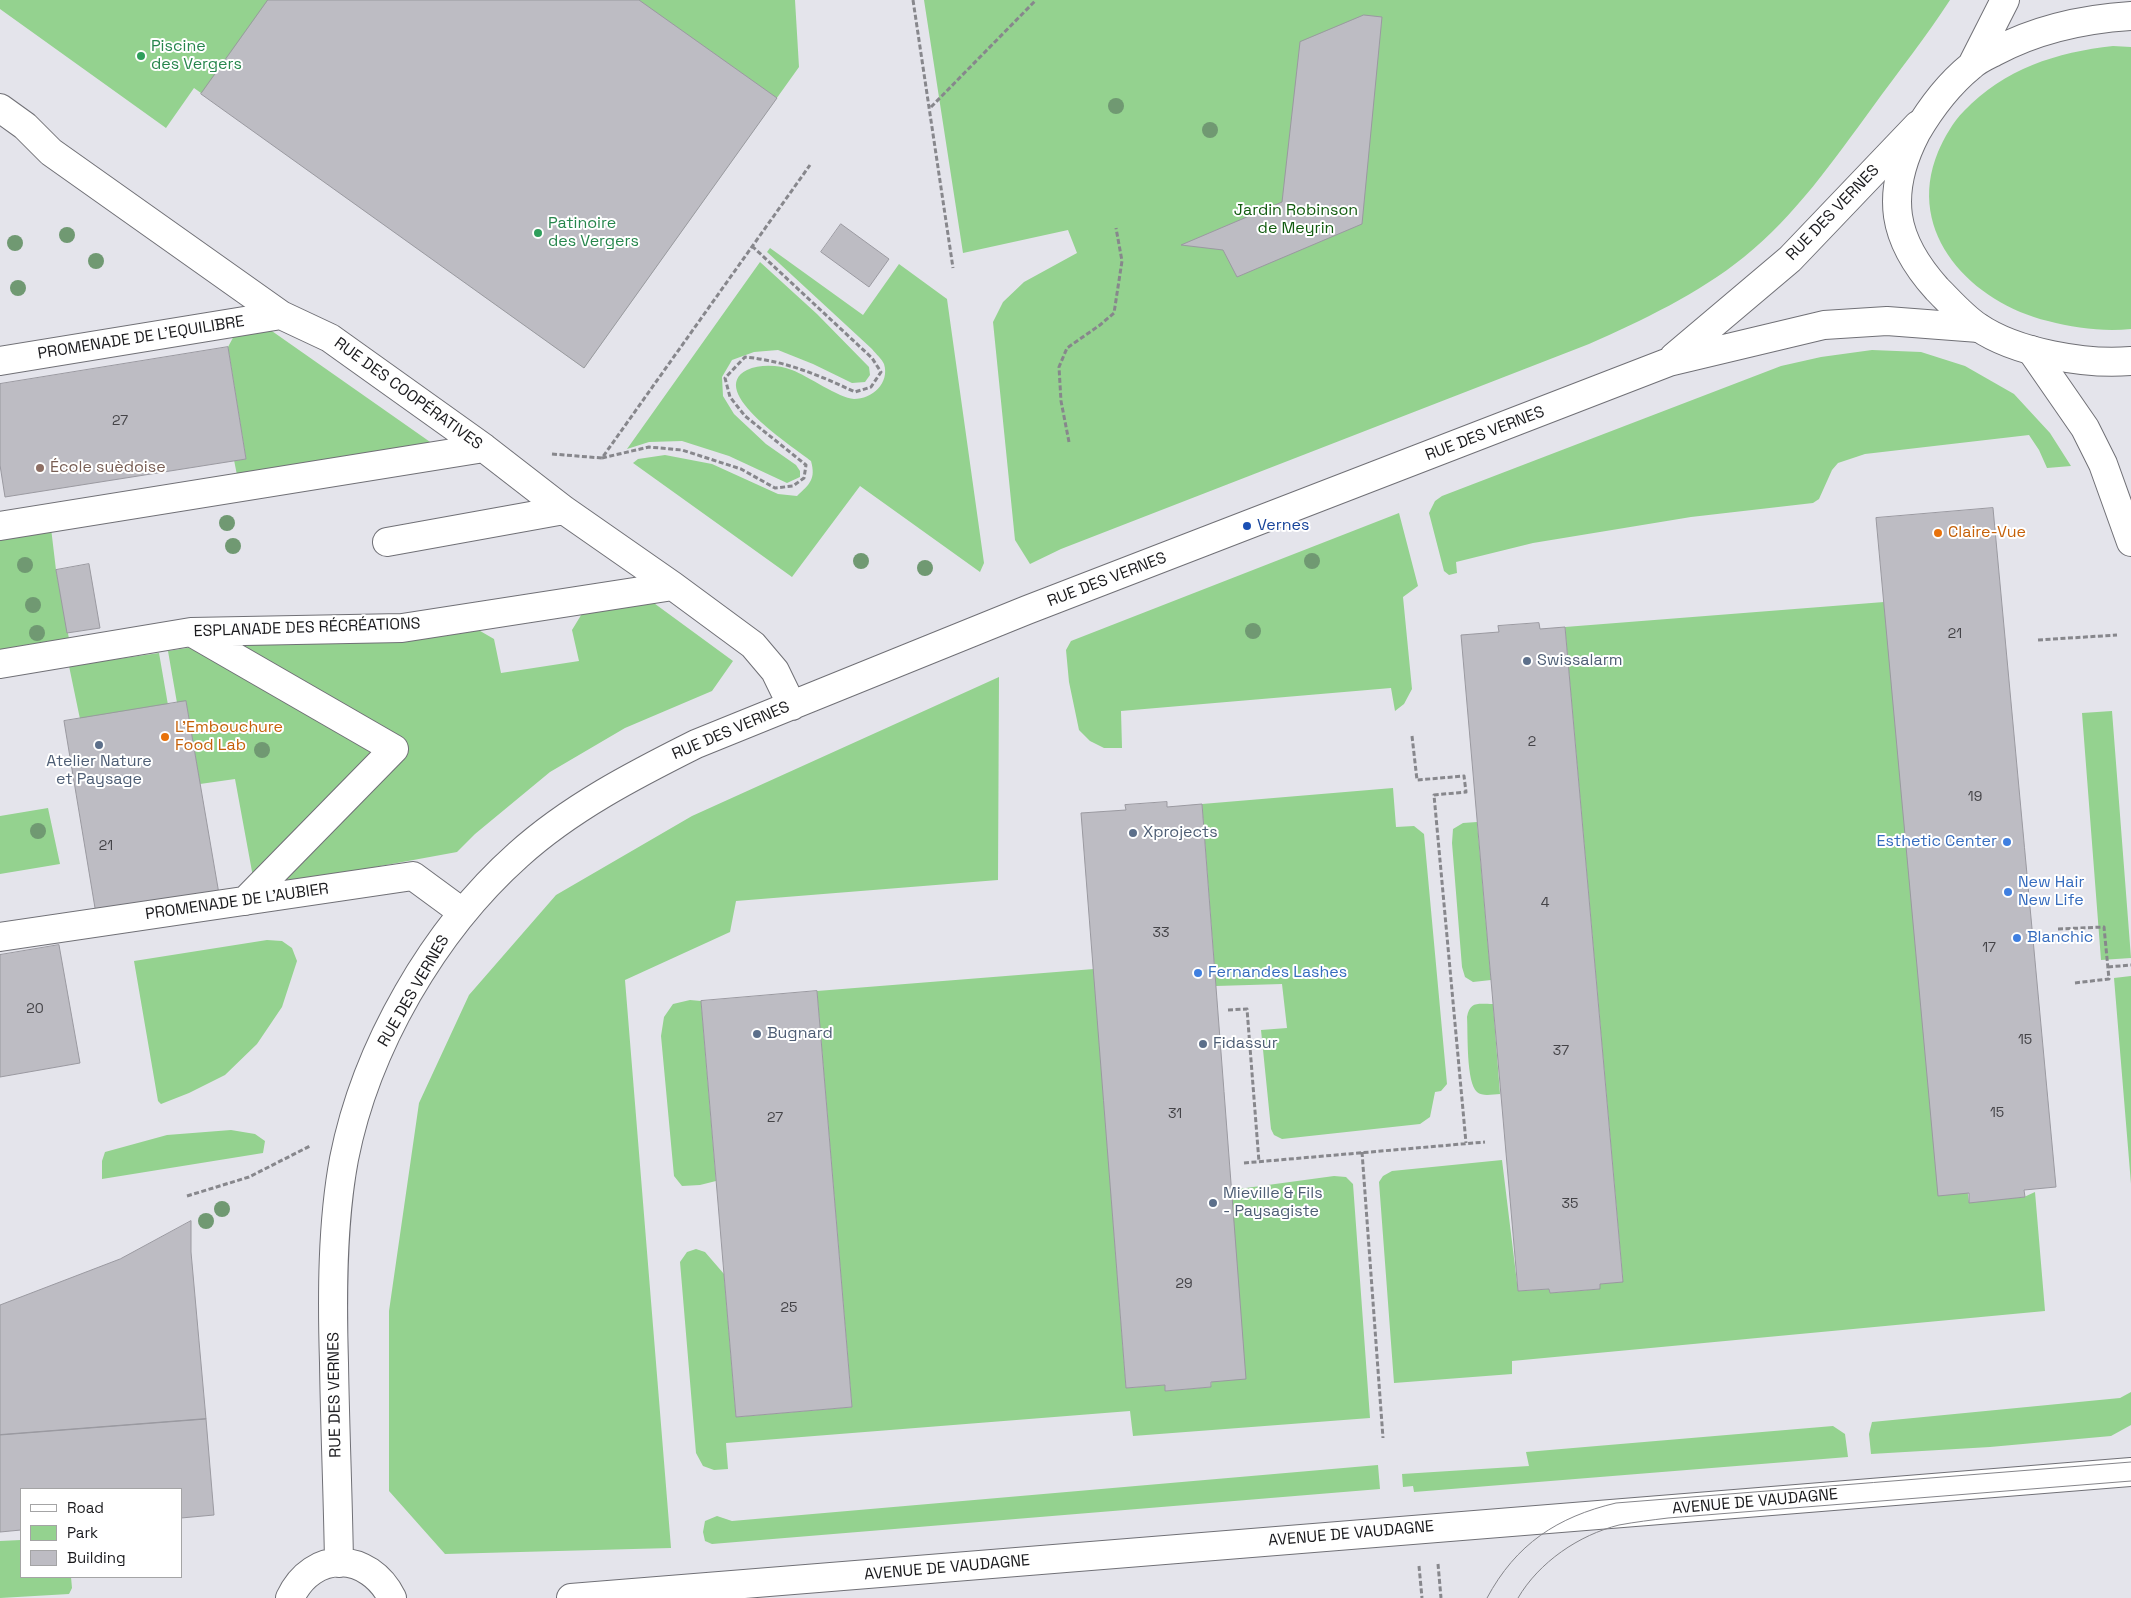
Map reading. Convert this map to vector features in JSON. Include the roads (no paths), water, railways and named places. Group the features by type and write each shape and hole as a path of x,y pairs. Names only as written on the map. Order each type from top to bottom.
{"street":[{"path":"1972,65 2005,0"},
{"path":"2131,16 2093,19 2040,31 2010,44 1972,65 1948,89 1924,118 1910,145 1900,174 1897,195 1898,217 1916,263 1954,307 1979,328 2031,350 2079,361 2131,361"},
{"name":"RUE DES COOPÉRATIVES","path":"0,108 12,128 51,152 281,314 330,338 484,448 564,510 754,645 775,671 792,706"},
{"name":"RUE DES VERNES","path":"1669,362 1790,259 1924,118"},
{"name":"PROMENADE DE L'EQUILIBRE","path":"0,361 281,314"},
{"name":"RUE DES VERNES","path":"339,1563 333,1322 334,1246 344,1161 353,1119 376,1058 412,988 462,912 519,854 598,796 696,744 1027,610 1669,362 1824,325 1887,321 1979,328"},
{"path":"2031,350 2085,428 2103,464 2131,542"},
{"path":"0,526 484,448"},
{"path":"387,542 564,510"},
{"name":"ESPLANADE DES RÉCRÉATIONS","path":"0,664 191,632 402,628 673,586"},
{"path":"191,632 394,749 245,901"},
{"name":"PROMENADE DE L'AUBIER","path":"0,937 413,876 462,912"},
{"name":"AVENUE DE VAUDAGNE","path":"571,1598 2131,1472"},
{"path":"290,1598 296,1586 315,1569 326,1564 339,1563 353,1564 371,1572 386,1586 392,1598"}],"tram line":[{"path":"1487,1598 1511,1562 1540,1535 1575,1516 1616,1503 2131,1462"},
{"path":"1518,1598 1537,1573 1561,1552 1589,1536 1619,1525 1668,1518 2131,1481"}],"place":[{"name":"Piscine des Vergers","path":"141,56"},
{"name":"Patinoire des Vergers","path":"538,233"},
{"name":"École suèdoise","path":"40,468"},
{"name":"Vernes","path":"1247,526"},
{"name":"Claire-Vue","path":"1938,533"},
{"name":"Swissalarm","path":"1527,661"},
{"name":"L'Embouchure Food Lab","path":"165,737"},
{"name":"Atelier Nature et Paysage","path":"99,745"},
{"name":"Xprojects","path":"1133,833"},
{"name":"Esthetic Center","path":"2007,842"},
{"name":"New Hair New Life","path":"2008,892"},
{"name":"Blanchic","path":"2017,938"},
{"name":"Fernandes Lashes","path":"1198,973"},
{"name":"Bugnard","path":"757,1034"},
{"name":"Fidassur","path":"1203,1044"},
{"name":"Mieville & Fils - Paysagiste","path":"1213,1203"}],"park label":[{"name":"Jardin Robinson de Meyrin","path":"1296,220"}]}
